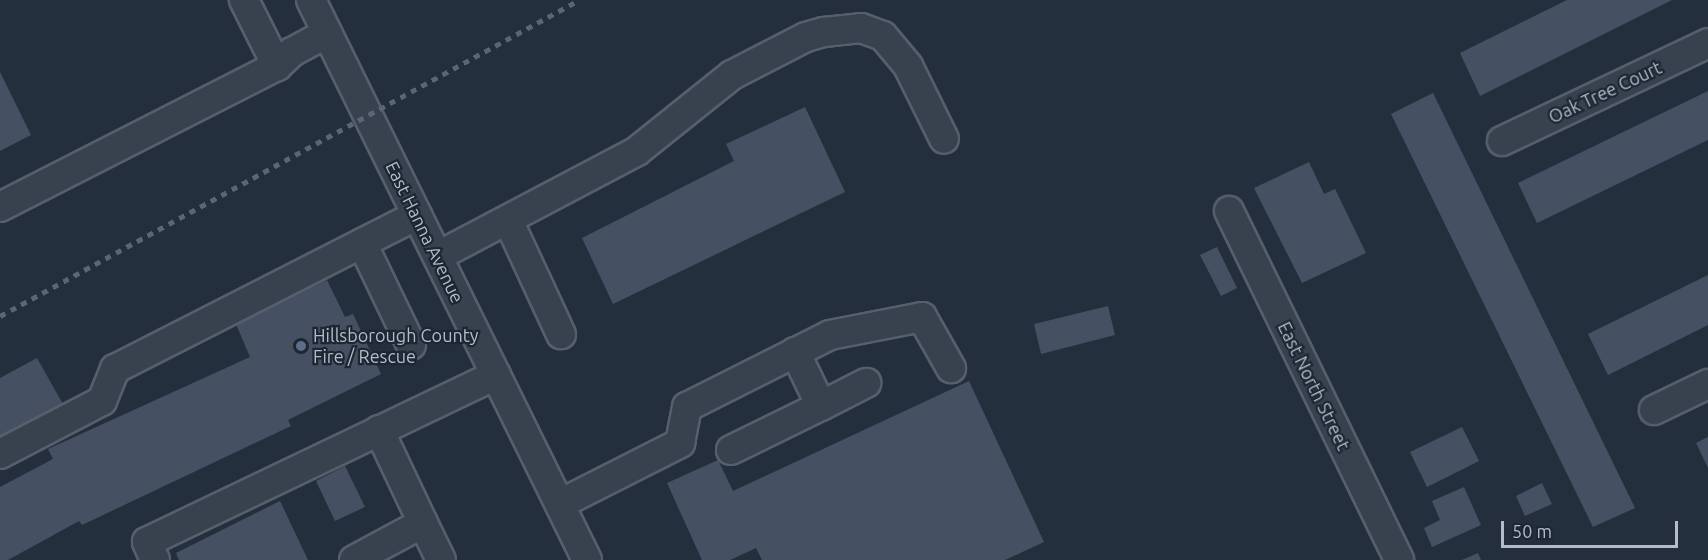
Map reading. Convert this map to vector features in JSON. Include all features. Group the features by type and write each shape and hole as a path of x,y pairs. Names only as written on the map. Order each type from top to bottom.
{"street":[{"path":"244,0 277,66"},
{"name":"East Hanna Avenue","path":"311,0 588,560"},
{"path":"438,256 637,151 732,75 806,37 824,32 861,28 883,36 908,66 944,140"},
{"path":"0,207 277,66 292,52 327,33"},
{"name":"Oak Tree Court","path":"1502,141 1708,43"},
{"name":"East North Street","path":"1229,211 1399,560"},
{"path":"0,454 102,401 115,369 417,215"},
{"path":"508,220 561,334"},
{"path":"362,243 411,345"},
{"path":"560,504 680,443 687,406 830,335 922,317 951,368"},
{"path":"795,352 821,406"},
{"path":"151,551 276,480 496,375"},
{"path":"731,450 866,382"},
{"path":"1654,410 1708,384"},
{"path":"379,430 441,560"},
{"path":"354,560 423,523"}],"building":[{"path":"1567,0 1672,0 1480,96 1460,53"},
{"path":"0,72 31,135 0,151"},
{"path":"1708,91 1708,140 1537,223 1518,183"},
{"path":"1433,93 1635,508 1593,527 1391,114"},
{"path":"805,107 845,192 613,304 582,238 734,161 726,144"},
{"path":"1309,162 1324,194 1335,189 1366,253 1302,283 1254,188"},
{"path":"1217,247 1237,288 1221,296 1200,255"},
{"path":"1708,275 1708,325 1608,375 1588,334"},
{"path":"327,280 345,317 353,314 381,374 288,420 291,426 82,525 79,521 8,560 0,560 0,487 53,459 48,449 250,357 236,324"},
{"path":"1108,306 1115,335 1041,354 1034,324"},
{"path":"37,358 64,406 0,441 0,378"},
{"path":"969,381 1044,542 1005,560 762,560 756,548 730,560 702,560 667,483 718,460 733,491"},
{"path":"1462,427 1479,461 1427,487 1410,452"},
{"path":"1708,437 1708,468 1696,443"},
{"path":"345,466 365,507 335,521 316,481"},
{"path":"1542,483 1552,504 1525,516 1516,496"},
{"path":"1464,487 1481,525 1432,547 1424,528 1440,520 1432,501"},
{"path":"280,501 308,560 179,560 176,553"},
{"path":"1478,553 1481,560 1462,560"}],"railway":[{"path":"0,316 579,0"}],"place":[{"name":"Hillsborough County Fire / Rescue","path":"301,346"}]}
